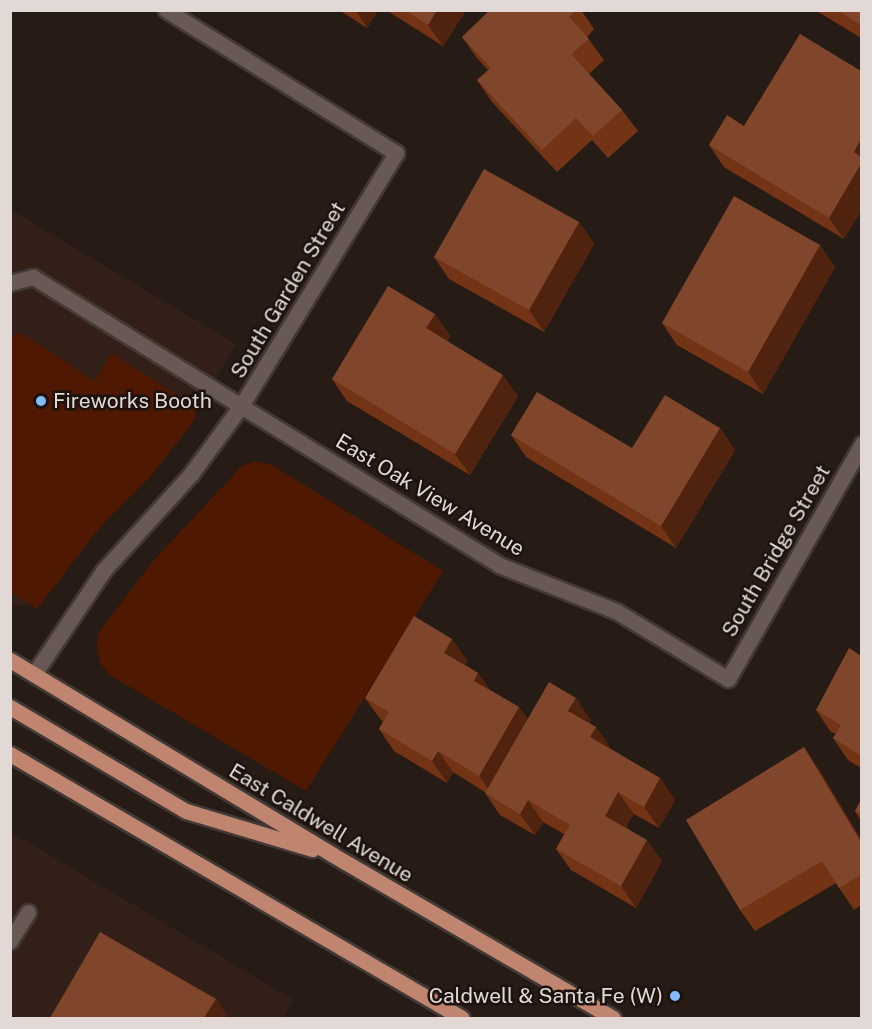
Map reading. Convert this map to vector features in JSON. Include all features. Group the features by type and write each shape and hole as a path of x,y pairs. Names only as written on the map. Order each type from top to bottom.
{"main road":[{"name":"East Caldwell Avenue","path":"10,660 333,855 613,1018"},
{"path":"10,707 186,811 333,855"},
{"path":"10,754 462,1018"}],"street":[{"name":"South Garden Street","path":"34,674 104,570 191,474 241,406 396,153 166,10"},
{"name":"East Oak View Avenue","path":"10,283 33,277 499,565 616,611 728,679"},
{"name":"South Bridge Street","path":"728,679 861,444"},
{"path":"10,941 28,912"}],"shaded area":[{"path":"11,210 236,344 190,421 84,538 38,602 11,607"},
{"path":"22,333 95,381 112,353 197,408 194,421 150,477 101,526 37,609 11,592 10,336"},
{"path":"255,461 272,465 443,571 306,791 110,675 101,664 97,649 99,632 153,561 242,466"},
{"path":"11,832 294,1000 282,1018 11,1018"}],"building":[{"path":"405,10 437,10 428,25"},
{"path":"490,10 576,10 569,17 589,39 571,54 622,110 593,136 576,118 542,150 477,80 491,68 462,37"},
{"path":"837,10 861,10 861,25"},
{"path":"800,34 861,71 861,139 854,152 861,157 861,164 829,218 709,145 727,115 744,126"},
{"path":"484,169 579,222 529,310 434,257"},
{"path":"734,196 820,245 748,372 662,323"},
{"path":"388,286 435,314 426,328 503,375 455,454 332,379"},
{"path":"537,392 632,448 665,395 720,428 661,526 511,435"},
{"path":"414,616 452,639 444,653 478,673 474,681 519,707 479,776 438,751 432,761 379,729 389,712 365,698"},
{"path":"849,648 861,656 861,756 833,738 841,725 816,710"},
{"path":"549,682 576,698 568,711 596,727 590,737 660,778 644,807 618,792 605,816 647,840 621,886 556,849 570,825 528,800 520,814 485,793"},
{"path":"804,747 861,842 861,875 839,888 822,861 740,910 686,820"},
{"path":"861,800 861,815 855,811"},
{"path":"100,932 216,999 204,1018 50,1018"}],"place":[{"name":"Fireworks Booth","path":"41,401"},
{"name":"Caldwell & Santa Fe (W)","path":"675,996"}]}
